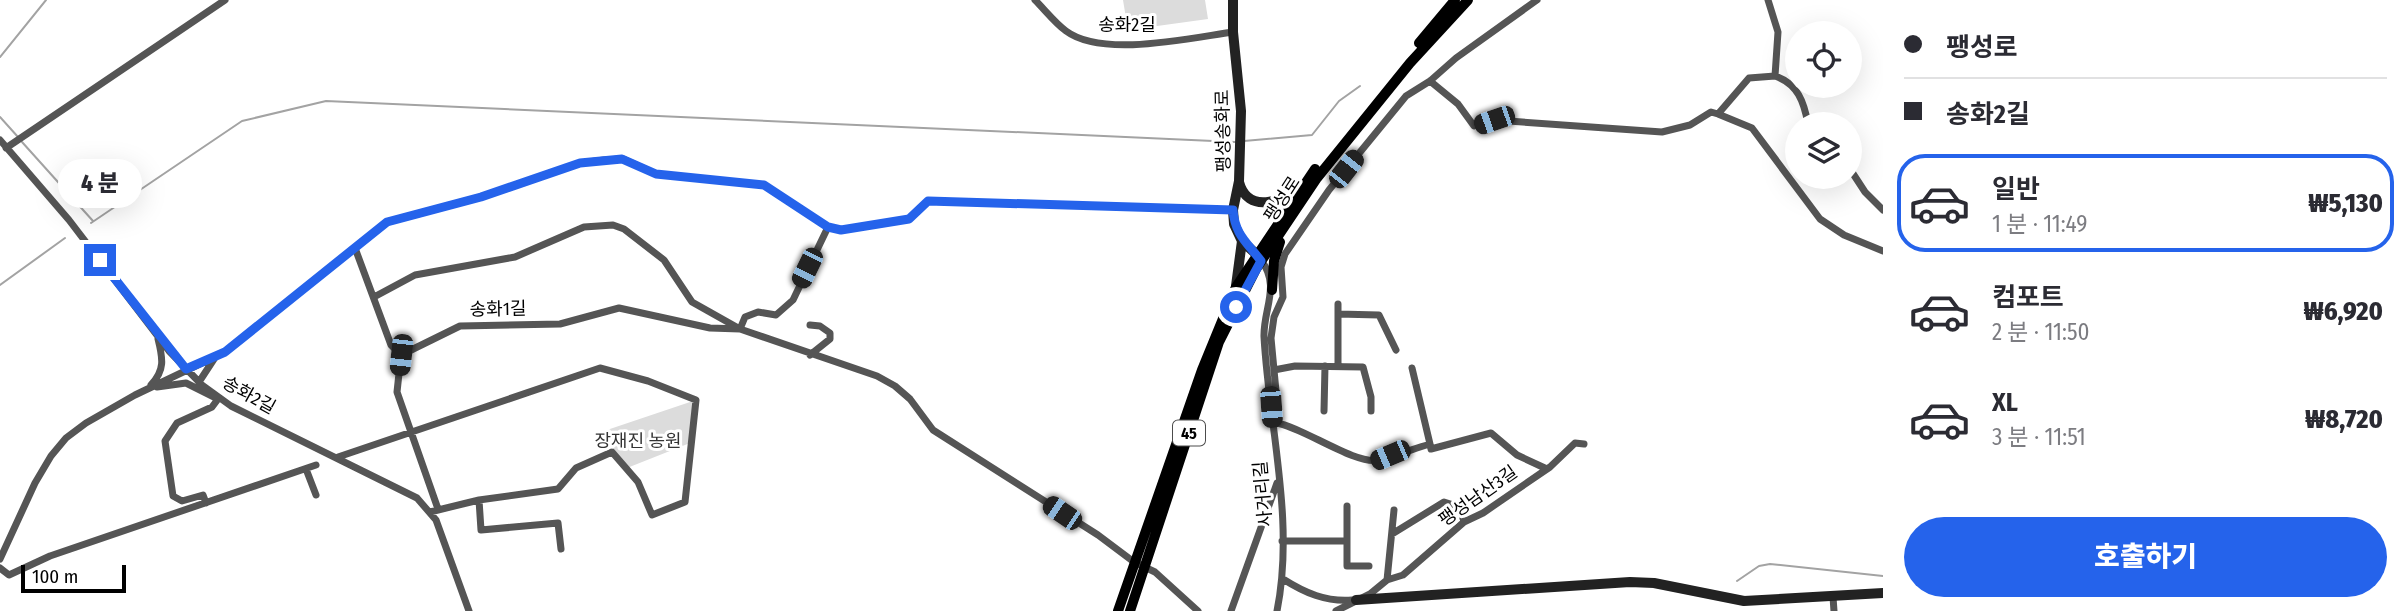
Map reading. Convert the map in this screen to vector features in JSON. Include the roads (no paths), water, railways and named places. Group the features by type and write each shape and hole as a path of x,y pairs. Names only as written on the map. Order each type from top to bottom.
{"main road":[{"name":"팽성로","path":"1129,611 1139,565 1202,370 1236,287 1302,186 1455,0"},
{"name":"팽성로","path":"1118,611 1139,565 1219,342 1258,257 1284,228 1317,178 1410,63 1468,0"},
{"path":"1272,290 1275,253 1284,228"}],"street":[{"path":"6,148 225,0"},
{"name":"송화2길","path":"1035,0 1067,32 1100,43 1169,40 1233,32"},
{"name":"팽성송화로","path":"1233,0 1240,142 1239,181 1233,210 1234,225 1242,241"},
{"path":"1430,444 1376,461 1275,423 1271,338 1284,291 1282,262 1329,190 1406,96 1537,0"},
{"path":"1768,0 1777,32 1775,76"},
{"path":"1718,114 1749,78 1775,76 1791,84 1803,100 1806,112"},
{"path":"1430,81 1458,104 1474,126 1494,120 1662,132 1690,125 1711,113 1718,114 1752,128 1820,219 1844,235 1883,251"},
{"name":"송화2길","path":"0,141 69,220 157,335 186,369 218,399 407,490 434,510 469,611"},
{"path":"0,559 35,483 59,446 86,423 186,369 217,356 387,222 481,197 580,163 622,159 656,174 764,185 828,227 841,230 909,219 928,201 1233,210"},
{"path":"1317,178 1329,190"},
{"path":"1239,181 1247,196 1261,203 1278,201 1302,186"},
{"path":"1862,187 1883,210"},
{"path":"374,297 415,275 515,257 584,227 612,225 624,229 664,260 692,302 740,329 745,317 758,312 776,315 793,300 828,227"},
{"path":"1242,241 1258,257 1270,278 1272,290"},
{"path":"1236,287 1242,241"},
{"path":"338,457 410,433 600,369 696,400 685,502 652,515 638,482 612,452 576,468 558,489 479,500 434,510 410,433 397,392 401,355 391,345 355,248"},
{"name":"사거리길","path":"1272,290 1264,324 1275,423 1282,541 1283,579 1278,611"},
{"path":"1338,304 1338,366"},
{"name":"송화1길","path":"401,355 460,326 560,324 619,308 710,328 740,329 877,376 895,386 910,399 933,430 1166,580 1198,611"},
{"path":"1338,314 1379,315 1396,349"},
{"path":"810,325 820,326 830,333 830,339 810,355"},
{"path":"147,389 162,372 164,360 157,335"},
{"path":"199,382 217,356"},
{"path":"1274,370 1325,366 1363,367 1371,397 1371,411"},
{"path":"1324,411 1325,366"},
{"path":"1412,368 1432,449 1491,433 1517,455 1547,469"},
{"path":"147,389 186,383 218,399 212,407 177,423 164,441 173,496 182,501 203,495 206,503"},
{"name":"팽성남산3길","path":"1336,611 1370,594 1387,580 1403,575 1464,522 1483,513 1547,469 1575,443 1584,444"},
{"path":"0,568 9,575 50,556 316,465"},
{"path":"306,469 316,495"},
{"path":"1231,611 1278,481"},
{"path":"479,500 481,530 558,523 561,549"},
{"path":"1392,534 1444,502 1460,507 1464,522"},
{"path":"1347,506 1347,566 1369,566"},
{"path":"1387,580 1394,510"},
{"path":"1282,541 1347,541"},
{"path":"1283,579 1311,595 1339,601 1630,582 1654,583 1744,601 1883,593"},
{"path":"1833,597 1834,611"}],"waterway":[{"path":"0,57 46,0"},
{"path":"1244,141 1312,135 1339,101 1360,86"},
{"path":"91,223 242,121 326,101 1235,142"},
{"path":"0,117 18,137"},
{"path":"22,142 93,221"},
{"path":"0,285 65,238"},
{"path":"1737,581 1759,566 1770,564 1883,576"}],"park label":[{"name":"장재진 농원","path":"638,441"}]}
